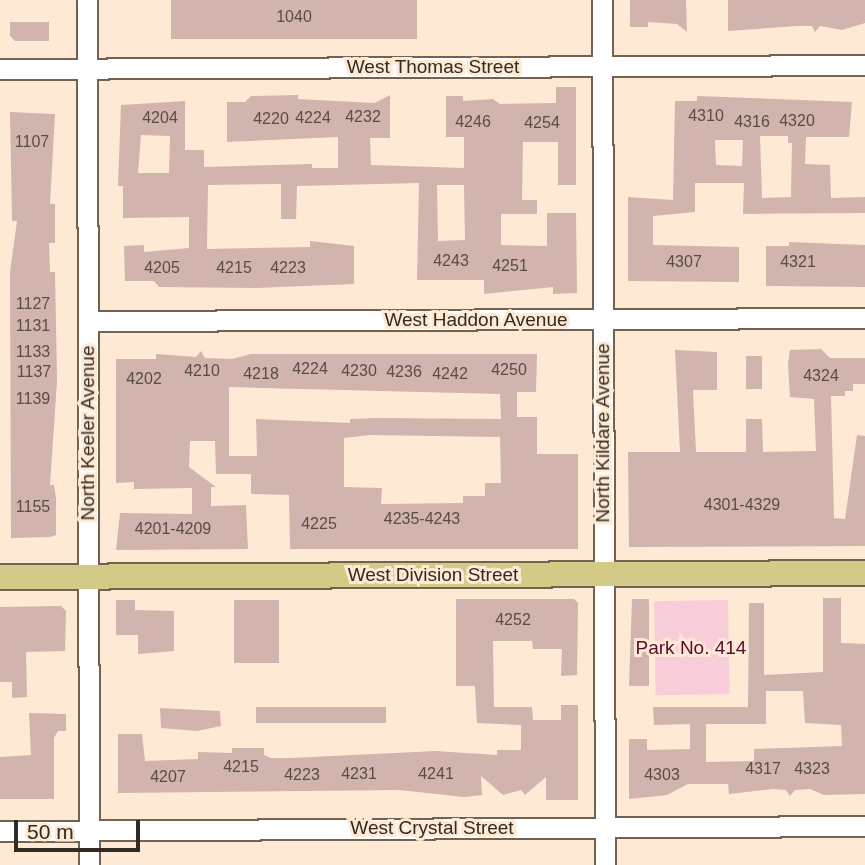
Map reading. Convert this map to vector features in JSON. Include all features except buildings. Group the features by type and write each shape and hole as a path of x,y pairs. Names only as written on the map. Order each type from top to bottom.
{"main road":[{"name":"West Division Street","path":"0,577 865,573"}],"street":[{"name":"North Keeler Avenue","path":"87,0 89,865"},
{"name":"North Kildare Avenue","path":"602,0 605,865"},
{"name":"West Thomas Street","path":"0,69 865,65"},
{"name":"West Haddon Avenue","path":"88,321 865,318"},
{"name":"West Crystal Street","path":"0,831 865,826"}],"green space":[{"name":"Park No. 414","path":"728,600 730,694 656,695 654,601"}]}
